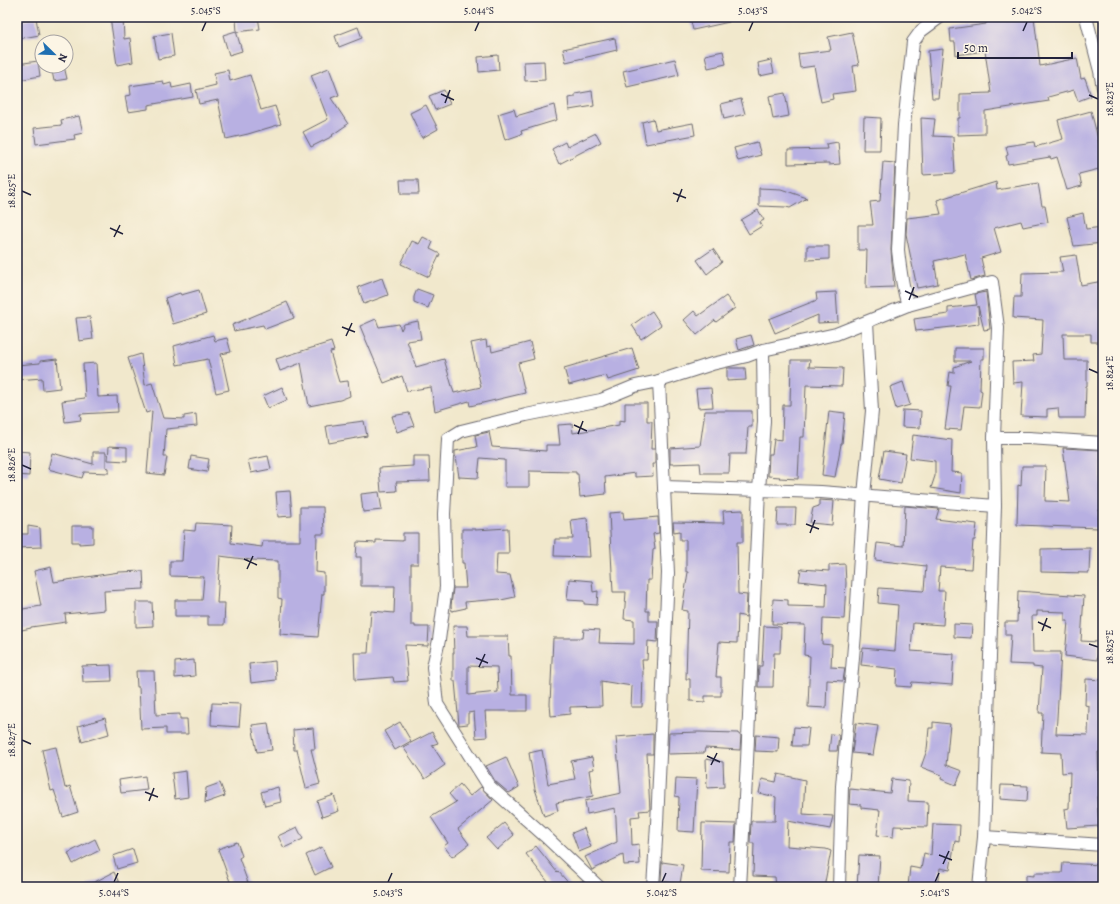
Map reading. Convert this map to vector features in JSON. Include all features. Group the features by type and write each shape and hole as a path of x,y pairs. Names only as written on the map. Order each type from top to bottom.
{"street":[{"path":"908,305 904,293 898,250 904,125 913,42 921,31 940,17"},
{"path":"1086,17 1103,88"},
{"path":"599,887 489,786 437,704 433,667 439,640 446,587 444,514 448,439 461,431 526,415 601,400 635,386 659,381 712,364 747,356 763,350 836,334 908,305 992,282 998,328 994,438 995,506 984,837 979,887"},
{"path":"839,887 842,786 855,634 864,495 872,411 867,322"},
{"path":"740,887 748,761 759,490 764,421 763,350"},
{"path":"653,887 668,573 659,381"},
{"path":"994,438 1029,438 1103,443"},
{"path":"664,487 864,495 995,506"},
{"path":"984,837 1103,845"}],"building":[{"path":"110,17 123,17 124,39 130,38 133,62 117,65"},
{"path":"258,17 260,29 237,32 236,19"},
{"path":"690,17 729,17 729,22 693,30"},
{"path":"1034,17 1040,66 1077,58 1081,79 1085,78 1091,96 1078,101 1074,90 1048,97 1049,101 985,111 985,134 958,135 960,94 991,93 985,51 956,55 955,42 951,42 950,29 986,24 986,20"},
{"path":"36,18 39,34 18,39 17,22"},
{"path":"358,27 362,38 339,47 335,36"},
{"path":"236,31 242,51 229,55 223,35"},
{"path":"852,32 859,65 853,66 856,91 832,94 833,99 821,102 814,66 800,68 798,54 831,50 828,37"},
{"path":"171,33 174,56 158,59 154,36"},
{"path":"615,38 617,50 566,62 563,49"},
{"path":"943,49 938,98 932,98 928,51"},
{"path":"723,51 726,64 708,68 705,55"},
{"path":"498,55 499,70 479,72 478,57"},
{"path":"675,59 679,75 627,87 623,71"},
{"path":"771,60 774,73 760,76 758,63"},
{"path":"544,61 545,80 525,81 524,62"},
{"path":"34,62 34,74 40,74 40,76 19,80 17,64"},
{"path":"329,68 339,95 331,98 348,124 332,135 333,136 311,147 303,132 328,119 311,75"},
{"path":"228,70 230,81 250,75 261,110 275,106 281,124 226,139 218,100 199,104 196,90 216,85 214,73"},
{"path":"53,74 66,74 67,79 54,81"},
{"path":"163,81 164,85 171,83 172,88 191,84 193,97 148,105 148,109 128,112 125,96 131,95 130,86"},
{"path":"444,90 450,104 435,110 429,96"},
{"path":"592,91 594,106 569,110 568,98 575,97 575,94"},
{"path":"785,93 789,116 773,119 769,96"},
{"path":"741,99 745,114 724,119 721,104"},
{"path":"426,105 438,129 422,138 410,113"},
{"path":"554,105 557,120 521,131 522,134 505,140 498,114 514,109 516,116"},
{"path":"1091,111 1101,151 1103,150 1103,168 1079,174 1082,186 1067,190 1057,157 1008,164 1006,146 1034,142 1035,147 1063,139 1058,120"},
{"path":"79,116 83,133 74,135 75,139 36,144 34,128 62,125 61,120"},
{"path":"864,117 881,118 880,150 863,150"},
{"path":"921,118 935,119 933,136 953,137 955,173 923,175"},
{"path":"653,119 656,130 693,123 695,135 646,144 642,122"},
{"path":"596,133 601,142 559,164 552,149 565,142 567,147"},
{"path":"757,142 761,155 738,161 734,148"},
{"path":"838,142 840,164 788,164 788,150 827,149 826,144"},
{"path":"883,162 895,163 891,250 894,287 866,288 867,250 858,250 858,225 873,225 870,202 880,201"},
{"path":"400,180 418,180 419,194 401,194"},
{"path":"996,182 997,190 1038,183 1042,206 1045,206 1048,222 1023,227 1021,221 994,228 1001,252 981,258 985,276 971,280 965,254 934,261 938,284 917,288 906,234 907,218 941,214 937,200"},
{"path":"759,188 781,189 807,198 790,208 759,206"},
{"path":"758,210 764,220 760,222 762,226 749,234 741,220"},
{"path":"1083,213 1086,229 1103,227 1103,243 1074,246 1067,217"},
{"path":"423,237 433,242 430,249 440,254 429,277 401,264 412,241 419,244"},
{"path":"807,246 829,246 829,259 807,260"},
{"path":"713,249 722,262 707,274 697,260"},
{"path":"1076,255 1081,285 1103,281 1103,342 1091,342 1091,334 1063,334 1064,360 1087,360 1085,418 1059,418 1058,408 1047,409 1047,417 1021,416 1023,382 1013,383 1012,362 1034,361 1033,355 1041,354 1043,320 1013,318 1014,297 1021,297 1022,273 1063,272 1060,257"},
{"path":"382,278 388,295 364,304 358,287"},
{"path":"417,289 433,295 428,308 414,302"},
{"path":"199,290 206,314 173,324 165,298 180,293 181,295"},
{"path":"836,292 838,322 818,323 818,315 775,333 769,319 817,300 816,293"},
{"path":"986,292 990,329 984,330 978,306 979,324 916,331 914,319 948,314 948,308 977,305 975,294"},
{"path":"726,296 735,308 716,322 715,320 697,335 684,320 694,311 698,316"},
{"path":"287,302 294,318 265,329 263,325 234,331 232,325"},
{"path":"652,311 661,325 641,339 632,325"},
{"path":"90,317 93,339 79,341 76,318"},
{"path":"376,319 379,327 399,324 401,330 404,324 418,321 421,339 407,341 416,367 444,359 454,393 481,387 471,343 486,340 487,347 491,346 492,352 530,342 534,359 518,363 525,393 470,406 469,401 435,411 431,387 407,391 402,376 384,383 360,326"},
{"path":"213,335 215,341 227,338 231,352 221,354 229,390 216,393 208,359 177,365 174,346"},
{"path":"751,335 754,345 739,350 736,339"},
{"path":"331,342 334,351 330,352 339,382 348,381 350,396 340,400 309,406 301,363 280,371 276,359"},
{"path":"632,348 639,370 608,380 606,375 569,385 564,368"},
{"path":"955,348 984,348 984,359 981,359 980,390 982,391 980,407 964,406 961,430 945,429 951,386 948,386 950,372 954,373 954,367 971,361 955,361"},
{"path":"141,354 145,385 152,383 163,418 184,419 184,416 196,414 197,426 166,429 164,457 167,457 164,475 147,473 152,411 146,413 128,358"},
{"path":"57,359 60,388 43,390 42,378 17,380 17,365 40,363 40,361"},
{"path":"791,360 810,360 809,367 843,368 842,386 806,385 804,437 800,437 798,479 768,476 769,454 772,454 774,439 782,440 783,405 790,405"},
{"path":"96,363 98,397 117,396 118,412 80,414 81,420 65,422 62,401 85,398 83,364"},
{"path":"727,368 745,368 746,380 727,381"},
{"path":"903,382 910,405 896,409 890,387"},
{"path":"282,387 287,400 268,408 263,396"},
{"path":"711,388 713,407 698,408 696,389"},
{"path":"625,403 647,403 647,421 652,421 651,449 655,449 655,464 652,464 653,476 635,477 635,473 605,477 606,494 580,497 578,474 576,474 576,472 529,471 529,487 505,487 505,460 480,458 478,478 459,477 455,451 477,447 475,435 489,432 492,447 546,451 546,445 560,445 558,425 572,424 573,433 619,425 619,420 625,421"},
{"path":"903,410 921,411 920,428 902,427"},
{"path":"705,411 752,411 752,427 748,427 746,454 730,454 729,473 701,473 700,463 670,464 670,448 700,446"},
{"path":"829,411 845,413 842,444 835,477 822,475"},
{"path":"409,413 414,426 397,432 392,416"},
{"path":"364,421 367,436 329,443 326,426"},
{"path":"913,435 952,440 951,472 962,473 961,493 931,488 935,476 935,461 910,458"},
{"path":"109,446 127,447 127,461 108,460"},
{"path":"1063,448 1102,450 1101,484 1103,484 1103,510 1099,510 1098,528 1017,525 1018,485 1021,486 1022,466 1046,466 1045,501 1070,502"},
{"path":"17,451 30,452 29,476 17,475"},
{"path":"884,451 906,454 901,483 879,479"},
{"path":"93,452 106,452 106,467 109,468 109,473 84,472 82,478 48,469 52,453 93,464"},
{"path":"191,456 209,459 207,472 189,469"},
{"path":"268,456 271,469 251,473 248,460"},
{"path":"413,456 429,456 430,481 396,482 397,491 381,492 379,468 413,466"},
{"path":"290,491 292,516 278,517 276,492"},
{"path":"379,492 382,510 363,512 361,494"},
{"path":"819,500 834,501 832,525 810,523 813,508 819,506"},
{"path":"905,506 939,509 936,519 977,524 975,540 973,540 971,569 940,567 938,591 945,591 943,625 913,623 911,651 954,654 952,685 912,682 911,687 896,686 897,669 861,665 863,648 895,651 898,605 878,603 879,588 924,590 926,566 875,560 877,543 903,546"},
{"path":"300,507 323,507 324,534 317,534 316,572 324,573 324,594 322,594 318,637 280,634 282,599 278,598 278,561 251,560 220,556 217,603 225,603 224,625 208,625 208,616 175,616 175,600 202,600 204,577 170,576 170,561 182,561 184,530 195,531 196,523 232,525 231,543 262,547 263,541 300,541"},
{"path":"778,508 796,508 795,525 777,525"},
{"path":"743,510 743,542 737,542 738,594 747,595 746,617 738,615 737,643 719,642 716,677 721,677 721,696 705,696 705,702 690,701 690,679 686,679 688,611 682,610 688,572 686,572 686,540 680,540 680,531 674,532 673,522 724,523 723,511"},
{"path":"623,512 624,520 658,517 659,533 653,534 655,549 653,550 651,580 647,580 646,611 649,611 649,621 658,621 657,642 648,641 647,660 642,660 642,707 631,707 632,686 601,681 602,706 570,707 570,714 551,716 550,704 553,638 583,638 584,629 600,630 599,643 634,644 634,620 624,619 626,592 613,592 609,513"},
{"path":"587,518 590,557 554,556 555,539 573,539 571,520"},
{"path":"28,526 40,528 41,547 17,548 17,534 28,534"},
{"path":"72,526 93,526 93,543 79,544 79,542 72,542"},
{"path":"508,528 509,554 497,554 496,574 510,575 515,597 501,600 465,602 466,608 452,611 451,606 453,588 466,588 464,563 462,563 462,529 475,530"},
{"path":"403,533 418,533 418,564 411,564 411,625 415,625 415,627 429,627 428,646 405,645 408,681 394,682 393,677 355,680 354,653 368,653 371,611 394,613 395,586 361,586 361,557 356,557 357,542 376,543 376,540 403,541"},
{"path":"1090,548 1089,573 1041,572 1041,549"},
{"path":"845,564 846,583 844,619 823,618 822,644 832,645 831,667 845,668 843,681 827,680 826,708 808,707 810,656 804,655 805,625 772,624 773,599 788,600 788,606 826,607 827,584 799,581 801,569 829,571 829,565"},
{"path":"51,567 54,582 119,572 143,571 144,589 104,591 105,610 65,614 66,622 31,627 17,631 17,610 41,606 34,571"},
{"path":"569,579 592,581 593,592 598,591 597,605 584,604 584,601 567,600"},
{"path":"1018,591 1084,596 1081,641 1099,642 1097,660 1065,656 1068,621 1065,621 1065,612 1037,611 1037,616 1032,616 1033,652 1061,652 1056,734 1088,735 1089,706 1085,705 1086,679 1103,680 1103,752 1098,752 1100,798 1097,797 1099,826 1067,828 1065,809 1069,808 1070,772 1062,773 1061,753 1041,752 1043,713 1039,713 1042,668 1033,667 1033,665 1009,664 1011,635 1005,635 1005,622 1017,622"},
{"path":"136,602 152,602 153,626 136,627"},
{"path":"954,624 972,625 971,638 954,637"},
{"path":"453,626 467,626 468,636 508,636 509,656 511,656 512,695 527,695 527,711 485,711 487,737 476,738 474,712 468,713 468,724 459,725 455,681 453,681","holes":["468,666 497,667 498,692 468,695"]},
{"path":"764,626 781,627 780,653 774,653 773,687 758,687 759,666 762,666"},
{"path":"194,660 195,676 175,678 175,662"},
{"path":"275,661 276,680 251,683 249,664"},
{"path":"111,665 112,681 83,682 82,666"},
{"path":"136,671 154,671 156,715 180,714 180,719 187,719 188,734 166,734 166,728 141,729 139,687 137,687"},
{"path":"212,703 241,704 239,727 211,725"},
{"path":"105,718 109,734 82,742 78,726"},
{"path":"400,722 411,741 395,750 384,731"},
{"path":"933,722 950,724 946,765 962,771 956,785 941,779 942,775 921,767 927,750 929,728 933,728"},
{"path":"268,723 272,750 257,752 252,725"},
{"path":"856,723 878,726 873,755 852,753"},
{"path":"794,727 809,728 807,746 792,746"},
{"path":"313,728 315,749 311,749 320,784 306,788 297,750 294,750 293,730"},
{"path":"432,732 438,743 432,745 445,765 425,779 403,747"},
{"path":"669,733 739,733 739,735 741,735 740,750 705,748 704,753 668,754"},
{"path":"653,734 653,754 647,754 650,810 639,811 640,816 631,817 632,845 639,844 640,864 624,865 623,855 592,870 585,857 617,842 615,808 587,814 585,801 621,793 616,737"},
{"path":"831,734 839,735 837,751 829,751"},
{"path":"756,735 779,737 778,752 755,751"},
{"path":"56,747 65,788 70,786 78,812 63,817 54,790 51,791 42,750"},
{"path":"542,750 548,784 575,779 571,761 592,757 594,769 589,770 593,796 556,803 558,811 544,816 535,789 529,753"},
{"path":"506,757 519,787 509,793 495,781 486,766"},
{"path":"706,759 723,762 724,787 707,788"},
{"path":"186,771 188,797 175,799 172,773"},
{"path":"778,774 805,780 803,814 833,816 830,829 788,821 787,846 826,849 831,851 824,887 789,885 789,887 776,887 775,877 753,876 754,843 750,843 751,821 775,821 776,797 759,793 762,779 776,782"},
{"path":"145,776 147,790 121,793 119,780"},
{"path":"676,778 697,779 694,832 678,831 679,797 675,796"},
{"path":"892,779 909,781 908,801 928,802 927,827 894,826 893,837 877,835 880,810 861,808 861,805 849,804 850,789 890,793"},
{"path":"220,783 225,796 205,803 206,788"},
{"path":"460,784 470,796 481,787 493,800 458,829 469,844 452,857 444,846 448,843 431,817 456,802 449,794"},
{"path":"1001,785 1028,786 1027,801 1000,799"},
{"path":"278,787 281,802 265,806 261,792"},
{"path":"334,795 339,811 322,817 317,801"},
{"path":"504,823 514,835 497,850 486,838"},
{"path":"702,823 736,824 735,842 730,842 729,872 701,871"},
{"path":"933,824 960,825 959,842 955,841 950,870 940,868 938,887 908,886 910,867 921,869 924,853 931,855"},
{"path":"297,827 303,839 284,848 278,836"},
{"path":"584,828 591,847 579,852 572,833"},
{"path":"95,839 100,850 73,864 68,853"},
{"path":"237,842 242,856 239,858 248,883 237,887 232,887 218,849"},
{"path":"536,846 557,872 558,871 572,887 552,887 526,854"},
{"path":"322,847 331,867 315,875 306,855"},
{"path":"133,849 137,863 117,869 113,856"},
{"path":"859,855 880,856 878,887 857,887"},
{"path":"662,862 683,865 680,884 661,881"},
{"path":"1063,863 1103,865 1103,887 1026,887 1026,875 1034,876 1034,873 1062,873"},
{"path":"114,872 121,887 85,887"}]}
